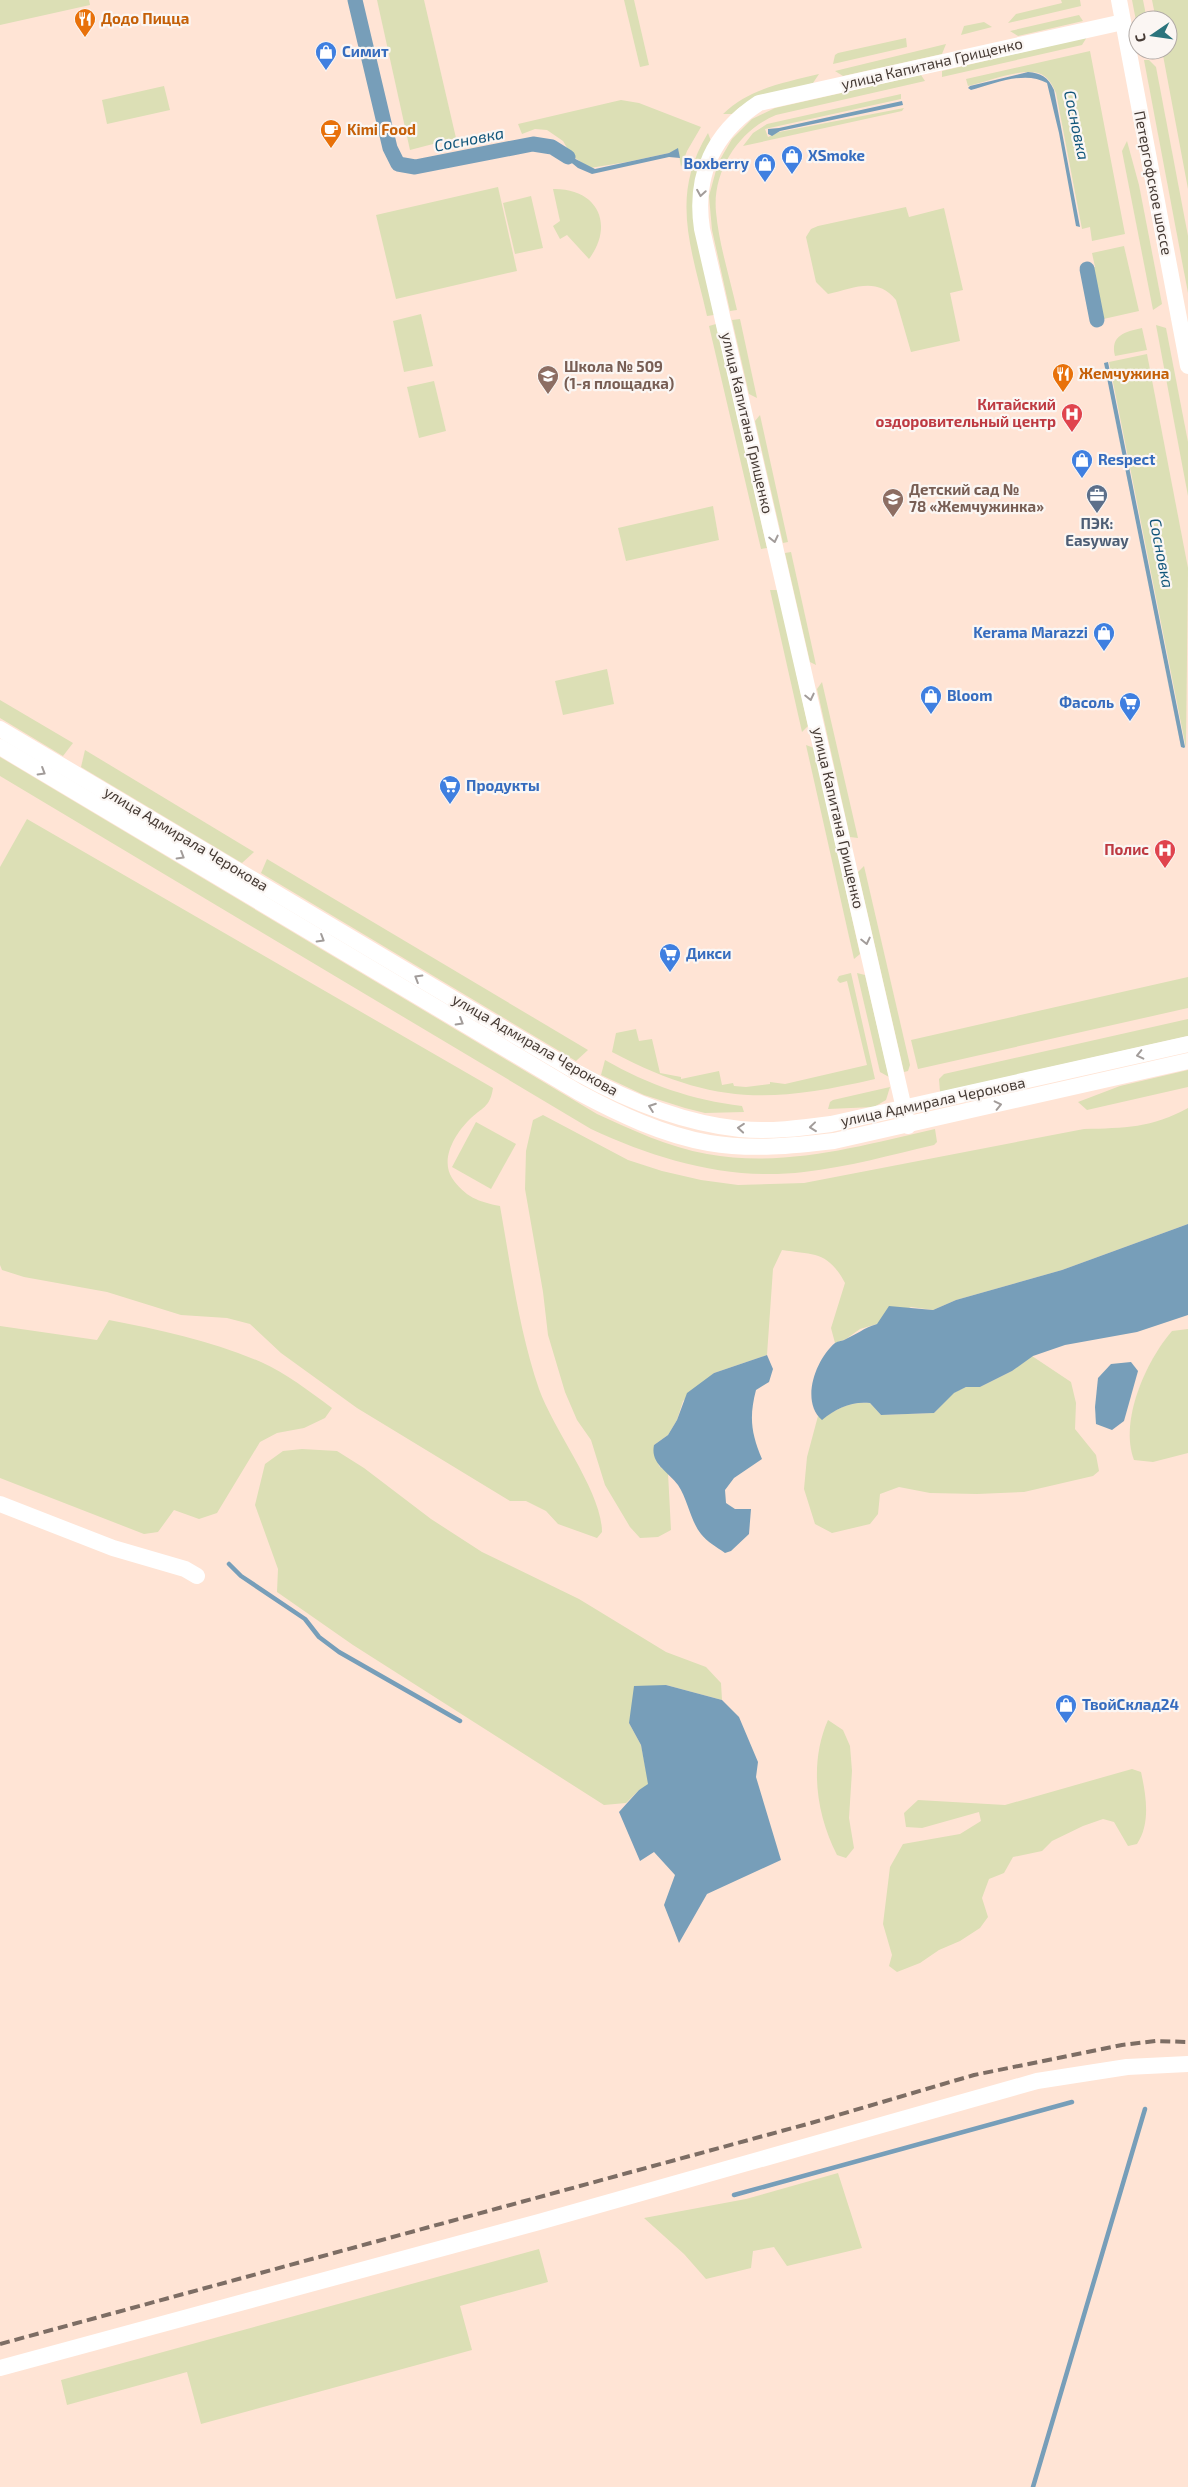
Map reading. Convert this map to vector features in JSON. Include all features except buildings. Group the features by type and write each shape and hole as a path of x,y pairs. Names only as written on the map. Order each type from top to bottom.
{"street":[{"name":"Петергофское шоссе","path":"1119,0 1188,366"},
{"name":"улица Капитана Грищенко","path":"906,1118 702,229 700,196 704,176 724,131 742,114 758,103 1123,22"},
{"name":"улица Адмирала Черокова","path":"0,728 578,1073 628,1098 676,1116 712,1125 742,1129 784,1130 906,1118 1188,1061"},
{"name":"улица Адмирала Черокова","path":"0,747 572,1088 612,1110 671,1132 708,1143 787,1147 834,1142 906,1118 1188,1044"},
{"path":"0,1504 113,1548 185,1569 197,1576"},
{"path":"0,2368 548,2220 1037,2081 1127,2067 1188,2064"}],"green space":[{"path":"0,0 89,0 90,5 0,25"},
{"path":"377,0 424,0 456,138 410,150"},
{"path":"624,0 634,0 649,65 640,67"},
{"path":"1061,0 1080,0 1081,6 1008,23 1016,14 1062,3"},
{"path":"1132,0 1143,0 1145,10 1134,10"},
{"path":"1152,0 1188,0 1188,189 1164,60 1178,60 1178,10 1154,10"},
{"path":"1079,15 1083,21 1018,36 1010,31"},
{"path":"984,22 992,27 961,35 964,26"},
{"path":"1087,37 1082,45 942,77 942,71"},
{"path":"906,38 907,47 833,64 835,55 838,53"},
{"path":"946,44 942,54 843,76 835,71"},
{"path":"1090,51 1125,234 1092,241 1090,227 1082,229 1056,93 1053,86 1041,74 1031,72 1013,74 968,86 966,79"},
{"path":"1144,60 1149,60 1156,67 1188,236 1188,293"},
{"path":"819,74 813,83 740,107 732,114 723,114 733,105 756,92"},
{"path":"921,75 925,81 776,115 750,131 740,141 723,167 716,197 720,237 737,310 730,311 712,230 709,196 718,163 732,139 752,119 775,108"},
{"path":"164,86 170,110 107,124 102,100"},
{"path":"901,94 901,99 765,129 768,137 779,132 904,108 902,111 743,146 753,133 767,124"},
{"path":"621,100 639,103 701,127 687,151 681,167 678,149 669,153 590,168 572,156 563,141 547,130 535,129 522,134 518,124"},
{"path":"708,133 711,141 704,156 714,315 707,316 690,246 687,201 689,179 696,156"},
{"path":"1127,141 1139,185 1162,304 1153,310 1122,151"},
{"path":"498,187 517,271 396,299 376,215"},
{"path":"553,189 568,190 581,195 591,201 597,210 601,221 601,233 597,246 589,259 567,235 560,239 553,226 560,221"},
{"path":"531,196 543,248 515,254 503,203"},
{"path":"906,207 909,217 944,208 963,290 950,293 960,341 911,352 896,300 881,288 873,286 856,287 828,294 816,282 806,237 811,229 818,226"},
{"path":"1124,246 1139,311 1099,320 1089,268 1095,267 1092,253"},
{"path":"421,314 433,366 404,372 393,321"},
{"path":"740,319 757,398 749,394 732,320"},
{"path":"716,324 767,548 761,549 709,326"},
{"path":"1156,325 1166,328 1188,442 1188,496"},
{"path":"1142,328 1147,350 1115,356 1114,349 1117,339 1125,333"},
{"path":"1147,354 1188,568 1186,748 1109,362"},
{"path":"434,381 446,431 419,438 407,387"},
{"path":"760,415 788,542 783,543 755,421"},
{"path":"713,506 719,540 626,561 618,528"},
{"path":"791,552 816,665 810,662 785,553"},
{"path":"770,590 778,590 808,726 802,732"},
{"path":"607,669 614,704 563,715 555,681"},
{"path":"822,682 858,838 850,837 817,689"},
{"path":"0,700 73,743 63,756 0,718"},
{"path":"806,745 814,748 860,954 854,959"},
{"path":"85,750 254,852 242,863 81,767"},
{"path":"0,757 597,1114 637,1132 693,1151 736,1158 794,1157 822,1153 935,1129 937,1142 934,1145 853,1164 820,1170 776,1174 721,1171 694,1166 668,1159 616,1140 591,1129 0,776"},
{"path":"27,819 493,1088 490,1100 485,1107 469,1120 454,1139 448,1155 449,1171 452,1178 467,1194 485,1203 500,1206 516,1299 532,1367 546,1406 586,1480 594,1499 600,1516 602,1532 597,1538 558,1524 546,1511 526,1501 510,1501 357,1408 281,1353 250,1324 227,1318 181,1315 107,1292 24,1277 2,1270 0,1265 0,867"},
{"path":"267,859 588,1050 576,1061 261,873"},
{"path":"864,866 910,1065 908,1071 904,1072 858,872"},
{"path":"851,973 875,1079 802,1093 740,1094 710,1090 680,1082 612,1052 616,1033 636,1029 639,1041 652,1039 660,1073 681,1077 681,1079 719,1071 722,1085 733,1083 734,1086 746,1087 770,1084 770,1082 785,1084 867,1065 847,981 840,983 837,980 839,976"},
{"path":"857,973 865,975 889,1077 880,1072"},
{"path":"1188,977 1188,1008 918,1069 911,1040"},
{"path":"1188,1019 1188,1036 940,1092 939,1079 944,1074"},
{"path":"605,1060 654,1084 706,1100 742,1106 744,1112 705,1113 644,1095 601,1075"},
{"path":"1188,1070 1188,1087 1087,1110 1078,1102 1120,1086"},
{"path":"890,1087 886,1100 874,1107 828,1109 830,1102 833,1100"},
{"path":"1188,1108 1188,1224 1062,1270 956,1300 933,1310 911,1307 877,1324 860,1329 846,1339 835,1343 831,1328 845,1283 832,1265 819,1256 782,1250 773,1269 767,1355 714,1373 683,1401 677,1420 668,1435 654,1445 659,1466 668,1473 671,1530 658,1537 640,1538 630,1527 605,1485 591,1440 577,1420 565,1392 548,1335 543,1292 525,1189 526,1151 533,1120 543,1115 628,1160 662,1171 701,1180 738,1185 804,1183 1084,1129 1138,1126 1162,1120"},
{"path":"476,1122 516,1144 491,1189 452,1167"},
{"path":"109,1320 186,1337 224,1348 261,1362 279,1371 332,1408 325,1418 304,1428 277,1433 260,1442 217,1513 199,1519 174,1510 158,1532 144,1534 0,1478 0,1326 97,1340"},
{"path":"1188,1329 1188,1453 1153,1462 1134,1460 1130,1444 1130,1428 1138,1392 1145,1375 1153,1358 1172,1331"},
{"path":"1032,1356 1071,1382 1076,1403 1075,1429 1096,1455 1099,1471 1093,1476 1024,1492 930,1493 899,1487 880,1494 878,1514 870,1524 832,1533 815,1524 804,1489 807,1457 818,1416 822,1419 845,1406 857,1403 870,1403 881,1415 934,1413 953,1393 966,1387 980,1387 1012,1371"},
{"path":"302,1449 337,1451 364,1468 431,1519 482,1552 579,1599 666,1652 706,1667 721,1683 722,1700 666,1685 629,1723 641,1745 649,1785 639,1790 626,1803 604,1805 353,1645 277,1592 278,1569 255,1505 265,1464 283,1451"},
{"path":"828,1720 843,1730 850,1746 852,1771 849,1818 854,1848 846,1858 837,1855 824,1823 820,1806 817,1771 818,1753"},
{"path":"1132,1769 1141,1772 1146,1799 1146,1818 1137,1844 1128,1846 1114,1822 1103,1819 1052,1841 1042,1851 1013,1857 1004,1873 989,1879 982,1898 988,1917 980,1928 960,1941 939,1950 920,1963 897,1972 889,1966 892,1955 883,1924 890,1867 903,1844 960,1834 981,1821 979,1812 922,1828 906,1827 904,1813 918,1800 1005,1805"},
{"path":"838,2173 862,2248 787,2266 774,2247 753,2251 751,2268 706,2279 684,2254 644,2218 746,2199"},
{"path":"539,2249 548,2282 460,2306 472,2350 201,2424 187,2372 67,2405 61,2380"}],"water":[{"path":"1028,72 1044,76 1054,90 1080,227 1076,226 1059,133 1047,83 1038,79 1019,78 971,90 968,88"},
{"path":"902,101 903,105 780,131 772,136 768,134 768,129"},
{"path":"552,147 595,169 669,153 678,148 680,158 669,157 592,174 578,168"},
{"path":"1108,362 1184,748 1181,747 1104,363"},
{"path":"1188,1224 1188,1315 1137,1332 1065,1345 1033,1356 1012,1371 980,1387 966,1387 954,1393 934,1413 881,1415 870,1403 844,1406 822,1420 815,1412 811,1392 813,1380 828,1350 836,1342 845,1340 877,1324 889,1306 933,1310 956,1300 1062,1270"},
{"path":"767,1355 773,1369 769,1382 756,1390 752,1409 753,1433 762,1459 734,1478 725,1490 726,1503 735,1509 751,1509 749,1534 731,1551 725,1553 706,1540 697,1528 678,1485 657,1462 653,1452 654,1445 668,1435 677,1420 687,1393 714,1373"},
{"path":"1131,1362 1138,1371 1124,1421 1112,1430 1096,1424 1095,1407 1098,1378 1111,1364"},
{"path":"666,1685 722,1700 739,1717 758,1762 756,1777 781,1860 707,1894 679,1943 664,1905 675,1875 654,1852 640,1861 619,1812 639,1790 648,1784 641,1745 629,1723 634,1686"}],"waterway":[{"name":"Сосновка","path":"355,0 390,148 398,164 415,167 533,144 552,147 568,157"},
{"name":"Сосновка","path":"1087,269 1097,320"},
{"path":"229,1564 241,1576 305,1619 319,1637 339,1652 460,1721"},
{"path":"734,2195 1072,2102"},
{"path":"1033,2487 1145,2109"}],"railway":[{"path":"0,2344 811,2123 974,2075 1122,2045 1156,2041 1188,2042"}],"place":[{"name":"Додо Пицца","path":"85,38"},
{"name":"Симит","path":"326,71"},
{"name":"Kimi Food","path":"331,149"},
{"name":"XSmoke","path":"792,175"},
{"name":"Boxberry","path":"765,183"},
{"name":"Жемчужина","path":"1063,393"},
{"name":"Школа № 509 (1-я площадка)","path":"548,395"},
{"name":"Китайский оздоровительный центр","path":"1072,433"},
{"name":"Respect","path":"1082,479"},
{"name":"ПЭК: Easyway","path":"1097,514"},
{"name":"Детский сад № 78 «Жемчужинка»","path":"893,518"},
{"name":"Kerama Marazzi","path":"1104,652"},
{"name":"Bloom","path":"931,715"},
{"name":"Фасоль","path":"1130,722"},
{"name":"Продукты","path":"450,805"},
{"name":"Полис","path":"1165,869"},
{"name":"Дикси","path":"670,973"},
{"name":"ТвойСклад24","path":"1066,1724"}]}
